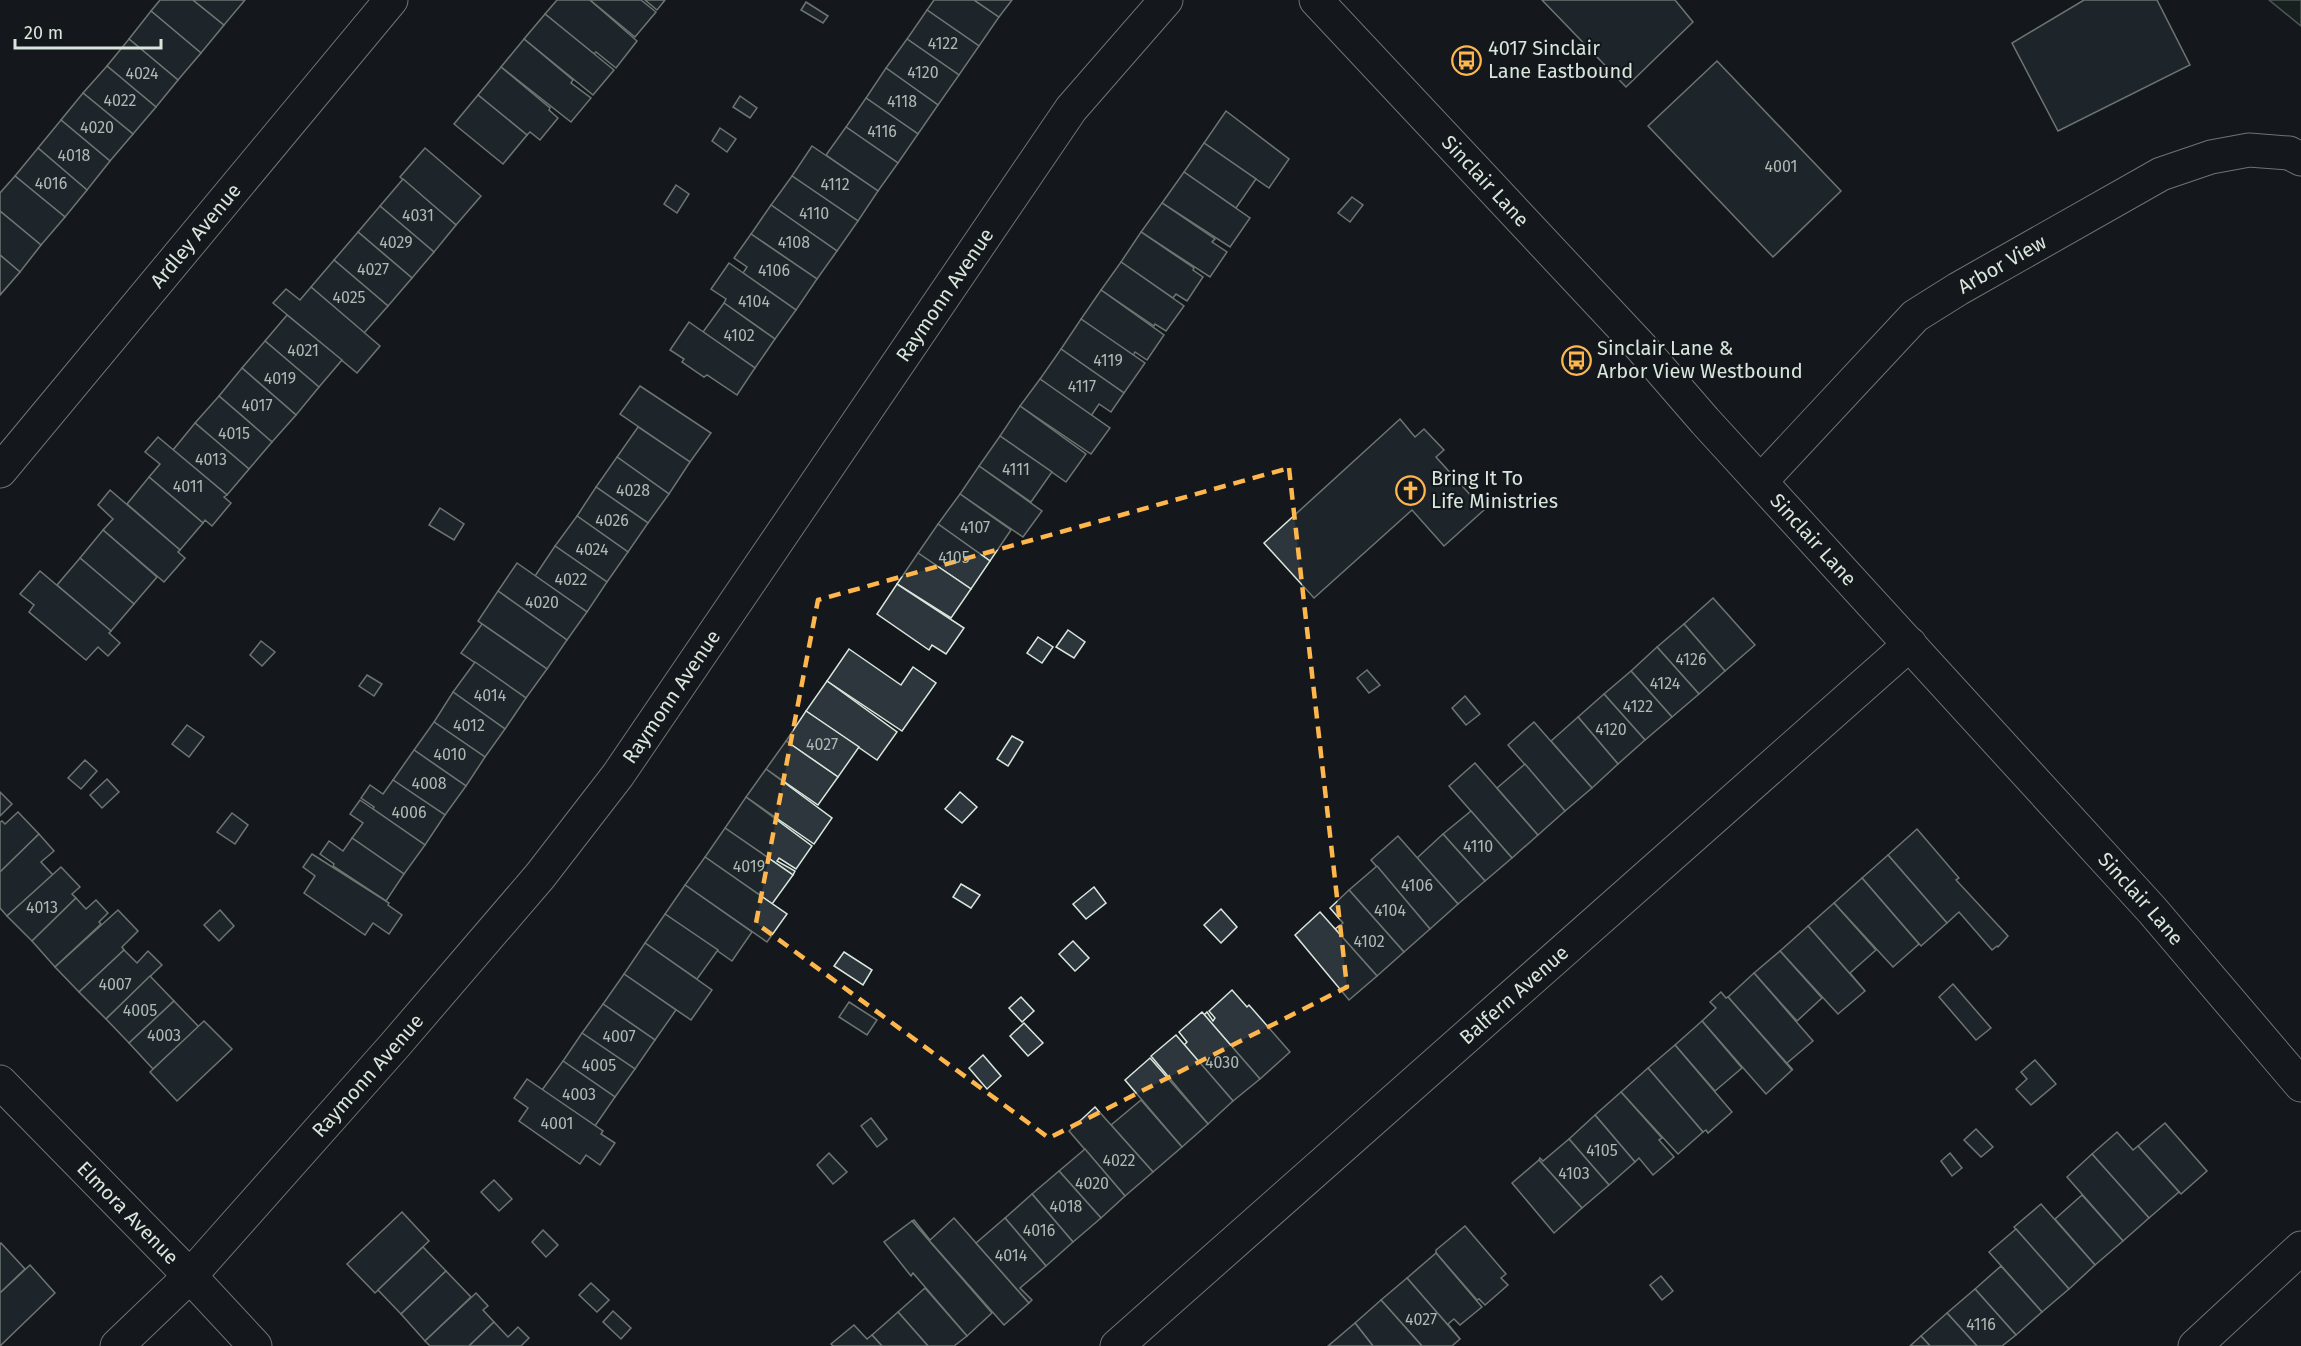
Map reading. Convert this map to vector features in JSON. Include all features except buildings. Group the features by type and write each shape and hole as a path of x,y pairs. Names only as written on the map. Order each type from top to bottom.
{"street":[{"name":"Ardley Avenue","path":"0,471 391,0"},
{"name":"Raymonn Avenue","path":"117,1346 190,1276 395,1045 540,876 618,775 1071,108 1166,0"},
{"name":"Sinclair Lane","path":"1316,0 1624,330 1705,422 2152,910 2301,1085"},
{"name":"Arbor View","path":"1761,481 1915,316 1958,289 2161,174 2211,157 2248,150 2289,153 2301,159"},
{"name":"Balfern Avenue","path":"1117,1346 1910,644"},
{"name":"Elmora Avenue","path":"0,1082 190,1276 255,1346"},
{"path":"2195,1346 2301,1248"}],"highlighted area":[{"path":"1289,468 1347,987 1049,1138 756,923 818,600"}],"green space":[{"path":"2269,0 2301,0 2301,26"}],"place":[{"name":"4017 Sinclair Lane Eastbound","path":"1467,60"},
{"name":"Sinclair Lane & Arbor View Westbound","path":"1576,360"},
{"name":"Bring It To Life Ministries","path":"1410,490"}]}
